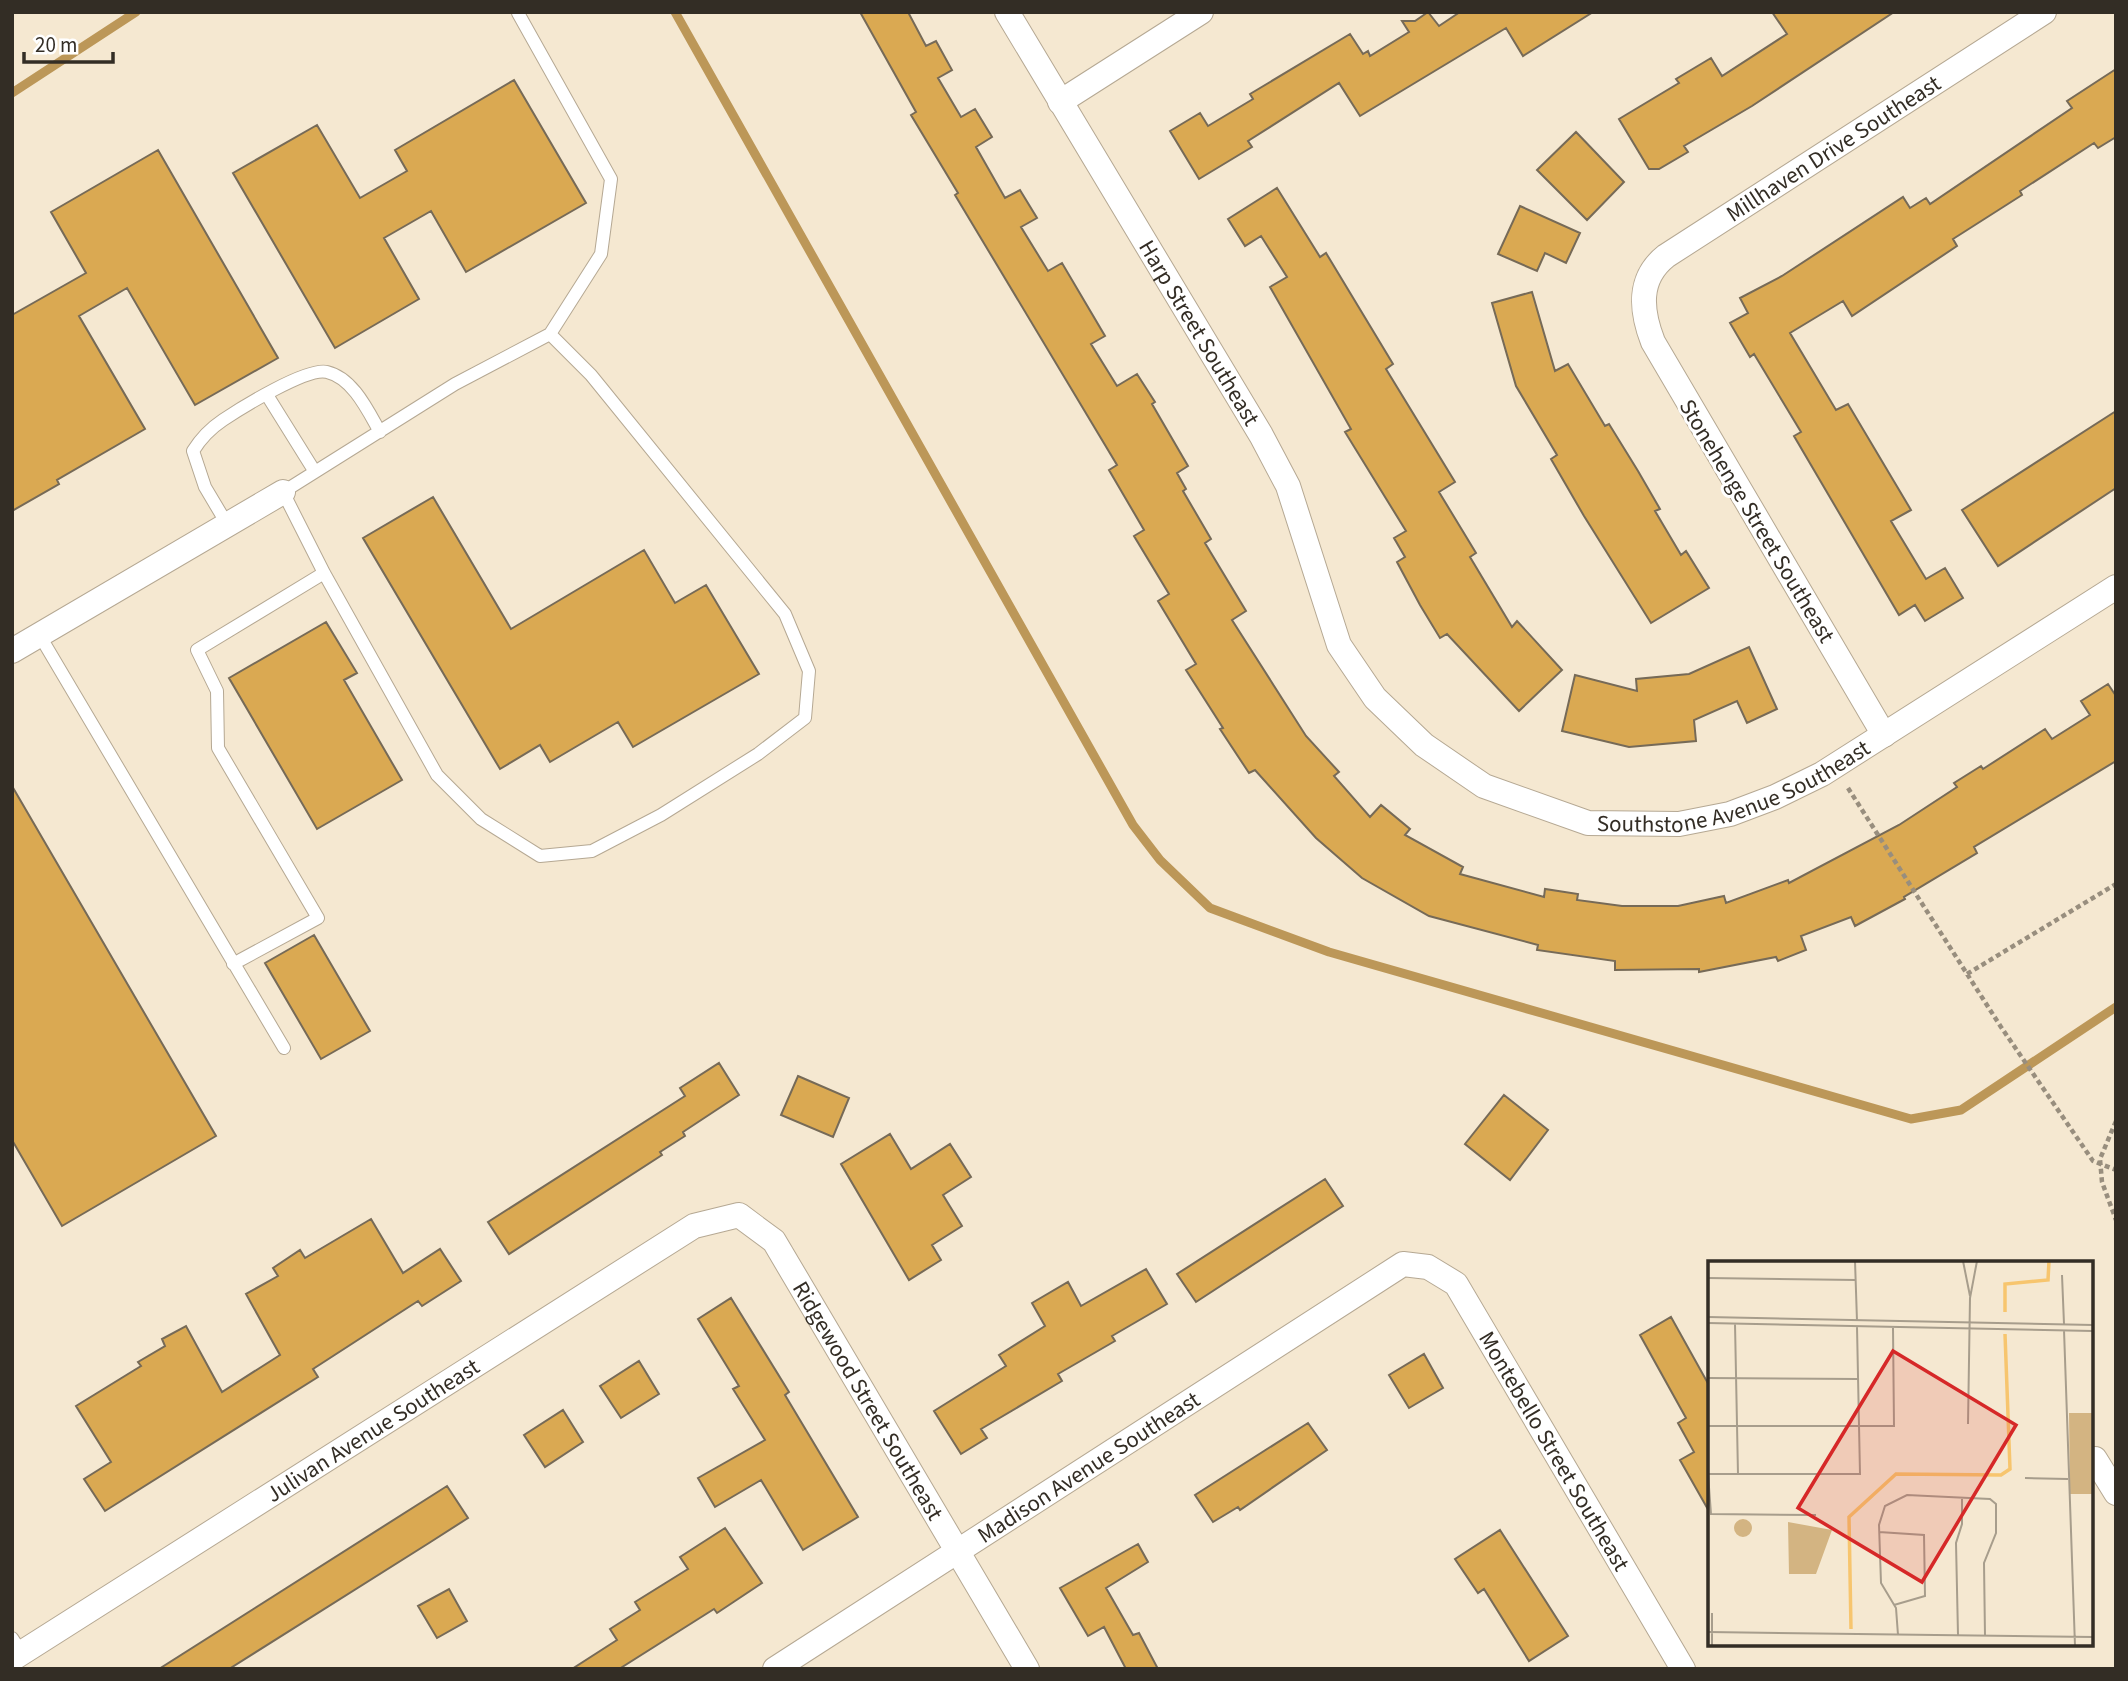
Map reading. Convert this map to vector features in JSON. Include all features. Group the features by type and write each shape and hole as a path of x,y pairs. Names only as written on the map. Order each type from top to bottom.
{"street":[{"name":"Harp Street Southeast","path":"1007,12 1261,435 1288,486 1331,622 1354,670"},
{"path":"1060,102 1201,12"},
{"name":"Millhaven Drive Southeast","path":"1643,302 1647,277 1666,256 2044,12"},
{"name":"Stonehenge Street Southeast","path":"1643,302 1646,323 1664,365 1884,735"},
{"path":"12,651 283,492"},
{"name":"Southstone Avenue Southeast","path":"1354,670 1399,723 1484,786 1588,823 1679,824 1730,814 1775,797 1833,768 2116,587"},
{"name":"Ridgewood Street Southeast","path":"739,1215 774,1241 1027,1669"},
{"name":"Julivan Avenue Southeast","path":"16,1650 694,1226 739,1215"},
{"name":"Madison Avenue Southeast","path":"775,1669 1403,1264"},
{"name":"Montebello Street Southeast","path":"1403,1264 1428,1267 1456,1284 1683,1669"},
{"path":"2095,1459 2116,1493"}],"lane":[{"path":"518,13 611,179 601,254 550,334 454,384 283,492 324,573 437,775 481,819 540,856 592,851 661,815 726,775 805,718 809,671 785,614 591,375 550,334"},
{"path":"227,524 205,487 193,451 202,437 223,420 304,376 326,371 344,382 362,400 380,432"},
{"path":"267,395 315,472"},
{"path":"233,964 318,918 218,748 217,691 197,650 324,573"},
{"path":"40,636 284,1048"}],"path":[{"path":"1833,768 2001,1027 2093,1161 2116,1170"},
{"path":"1967,974 2116,884"},
{"path":"2116,1121 2100,1159 2102,1182 2116,1220"}],"building":[{"path":"860,12 908,12 926,46 936,41 952,70 938,78 961,117 975,109 992,137 976,147 1005,198 1020,190 1037,218 1021,227 1048,271 1062,263 1105,336 1091,344 1117,386 1137,374 1155,402 1152,404 1188,466 1177,473 1186,489 1183,491 1211,539 1205,543 1246,611 1232,620 1306,736 1339,772 1334,776 1370,817 1381,805 1410,829 1405,835 1463,867 1460,874 1544,897 1545,889 1578,894 1577,900 1622,906 1678,906 1724,896 1726,903 1788,880 1789,883 1899,825 1957,787 1954,783 1981,766 1983,769 2045,729 2052,739 2090,715 2081,701 2108,684 2116,696 2116,761 1974,847 1977,853 1904,897 1905,899 1855,926 1851,917 1801,936 1806,950 1778,961 1776,957 1699,972 1699,969 1615,970 1615,961 1537,950 1538,945 1429,916 1362,878 1316,838 1255,770 1249,773 1220,729 1223,728 1186,670 1196,664 1158,601 1169,594 1134,536 1144,530 1109,470 1117,465 955,195 958,193 911,115 916,112"},
{"path":"1428,12 1439,26 1460,12 1593,12 1523,56 1506,28 1360,116 1339,83 1248,141 1252,147 1199,179 1170,131 1200,113 1208,126 1253,99 1250,94 1350,34 1363,54 1368,51 1370,56 1409,32 1402,21 1415,21"},
{"path":"1772,12 1894,12 1752,106 1684,146 1688,152 1659,169 1649,169 1619,119 1679,83 1676,79 1711,58 1722,76 1787,34"},
{"path":"2116,69 2116,137 2098,148 2094,143 2020,191 2022,195 1953,239 1957,246 1852,316 1843,301 1790,333 1836,410 1848,404 1911,510 1891,521 1926,579 1945,568 1963,598 1925,621 1915,605 1899,615 1794,436 1801,432 1754,354 1750,357 1730,323 1748,313 1740,298 1782,276 1903,197 1910,208 1926,198 1930,204 2072,108 2067,101"},
{"path":"514,80 586,203 466,272 431,211 384,238 419,299 335,348 233,173 317,125 360,198 407,171 395,150"},
{"path":"1576,132 1624,182 1587,220 1537,170"},
{"path":"158,150 278,358 195,405 127,288 79,316 145,429 57,480 59,484 12,511 12,315 86,273 51,212"},
{"path":"1277,188 1320,257 1326,253 1393,364 1386,369 1455,482 1439,492 1476,553 1470,557 1512,627 1517,621 1562,670 1519,711 1447,634 1440,638 1420,605 1397,562 1405,557 1394,538 1406,531 1345,432 1351,429 1270,287 1287,277 1261,236 1245,246 1228,219"},
{"path":"1520,206 1580,233 1566,263 1545,253 1537,271 1498,254"},
{"path":"1532,292 1555,371 1568,364 1605,426 1609,424 1638,471 1660,509 1655,511 1681,555 1686,551 1709,588 1651,623 1551,459 1557,455 1516,386 1492,303"},
{"path":"2116,411 2116,488 1998,566 1962,510"},
{"path":"433,497 511,629 644,550 675,603 706,585 759,674 633,747 618,722 550,762 540,745 500,769 363,538"},
{"path":"326,622 357,673 344,680 402,780 317,829 229,678"},
{"path":"1749,647 1777,709 1747,723 1737,701 1694,720 1696,741 1629,747 1562,731 1575,675 1637,691 1636,679 1689,674"},
{"path":"12,786 216,1136 62,1226 12,1140"},
{"path":"314,935 370,1031 321,1059 265,963"},
{"path":"719,1063 739,1095 683,1132 685,1136 660,1152 662,1155 509,1254 488,1222 685,1096 680,1088"},
{"path":"798,1076 849,1098 833,1137 781,1115"},
{"path":"1504,1095 1548,1130 1510,1180 1465,1144"},
{"path":"890,1134 911,1169 950,1144 971,1177 943,1195 962,1226 932,1245 941,1260 909,1280 841,1164"},
{"path":"1325,1179 1343,1206 1196,1302 1177,1274"},
{"path":"371,1219 403,1273 440,1249 461,1281 422,1306 418,1301 313,1369 318,1377 105,1511 84,1479 111,1462 76,1406 141,1366 138,1362 165,1346 162,1339 186,1326 222,1392 280,1355 246,1294 278,1276 273,1268 300,1250 305,1258"},
{"path":"1146,1269 1167,1304 1112,1336 1115,1341 1058,1374 1062,1381 981,1429 987,1438 961,1454 934,1411 1006,1366 999,1355 1045,1326 1032,1303 1068,1282 1081,1306"},
{"path":"731,1298 789,1392 785,1395 858,1517 803,1550 761,1480 715,1507 698,1478 765,1440 733,1389 739,1386 698,1319"},
{"path":"1671,1317 1708,1383 1708,1509 1680,1460 1694,1452 1678,1423 1686,1418 1640,1335"},
{"path":"1424,1354 1443,1388 1409,1408 1389,1375"},
{"path":"639,1361 659,1394 621,1418 600,1386"},
{"path":"563,1410 583,1442 545,1467 524,1435"},
{"path":"1308,1423 1327,1450 1240,1510 1238,1507 1213,1522 1195,1495"},
{"path":"447,1486 468,1518 429,1543 229,1669 159,1669"},
{"path":"725,1528 762,1583 717,1613 714,1609 619,1669 572,1669 617,1640 610,1629 640,1610 635,1602 688,1569 680,1557"},
{"path":"1500,1530 1568,1636 1529,1661 1484,1589 1478,1593 1455,1559"},
{"path":"1138,1544 1148,1562 1106,1588 1133,1635 1139,1633 1158,1669 1126,1669 1104,1627 1088,1636 1060,1588"},
{"path":"449,1589 467,1621 437,1638 418,1606"}],"waterway":[{"path":"12,93 136,12"},
{"path":"675,12 1133,825 1160,860 1210,908 1329,952 1911,1119 1961,1110 2116,1007"}]}
